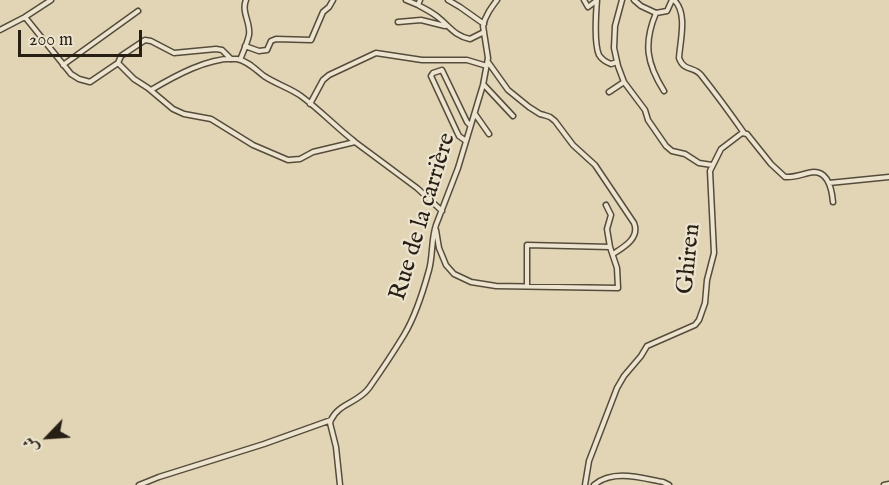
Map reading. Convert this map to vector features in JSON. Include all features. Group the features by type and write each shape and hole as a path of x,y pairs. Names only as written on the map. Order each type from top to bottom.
{"street":[{"path":"0,30 51,0"},
{"path":"240,60 249,36 244,10 246,0"},
{"path":"245,46 264,51 267,50 271,41 276,39 311,40 322,12 333,0"},
{"path":"406,0 419,2 441,19 446,26"},
{"path":"447,0 484,24"},
{"path":"460,7 465,0"},
{"name":"Rue de la carrière","path":"331,420 336,411 363,395 405,334 416,311 430,269 436,224 458,168 483,85 488,64 484,24 486,16 497,0"},
{"path":"584,0 588,7 597,0"},
{"path":"597,0 596,27 599,54 603,60 611,64 617,62"},
{"path":"622,0 615,26 617,62 624,82 645,110 648,120 669,149 685,154 699,163 712,165 721,149 744,133"},
{"path":"634,0 657,13 667,11 673,0 679,5 682,27 680,62 687,68 700,73 744,133 785,177 795,178 814,172 820,173 829,183 833,202"},
{"path":"63,65 138,11"},
{"path":"657,13 649,35 649,57 653,73 664,91"},
{"path":"25,17 63,65 79,80 90,81 118,63 121,56 146,40 174,53 222,50 231,60"},
{"path":"398,22 421,20 446,26 468,39 484,32"},
{"path":"310,104 328,75 376,53 422,60 467,60 488,64 508,90 529,107 555,121 573,145 595,165 634,223 636,228 634,237 613,254"},
{"path":"151,90 204,64 240,60 302,97 355,142 417,188 442,211"},
{"path":"118,63 134,79 173,109 184,114 211,119 253,145 288,160 300,159 312,152 355,142"},
{"path":"466,141 457,132 431,76 434,73 441,70 467,122 471,125"},
{"path":"609,92 624,82"},
{"path":"483,85 513,116"},
{"path":"474,114 489,134"},
{"name":"Ghiren","path":"585,485 589,461 617,388 624,376 647,346 695,325 702,315 708,272 714,253 710,171 712,165"},
{"path":"829,183 889,177"},
{"path":"436,224 438,248 446,265 463,280 480,285 618,288 617,268 607,229 611,215 606,205"},
{"path":"527,286 527,245 610,247"},
{"path":"139,485 331,420 340,485"},
{"path":"594,485 604,478 622,476 663,482 669,485"},
{"path":"884,485 889,484"}]}
